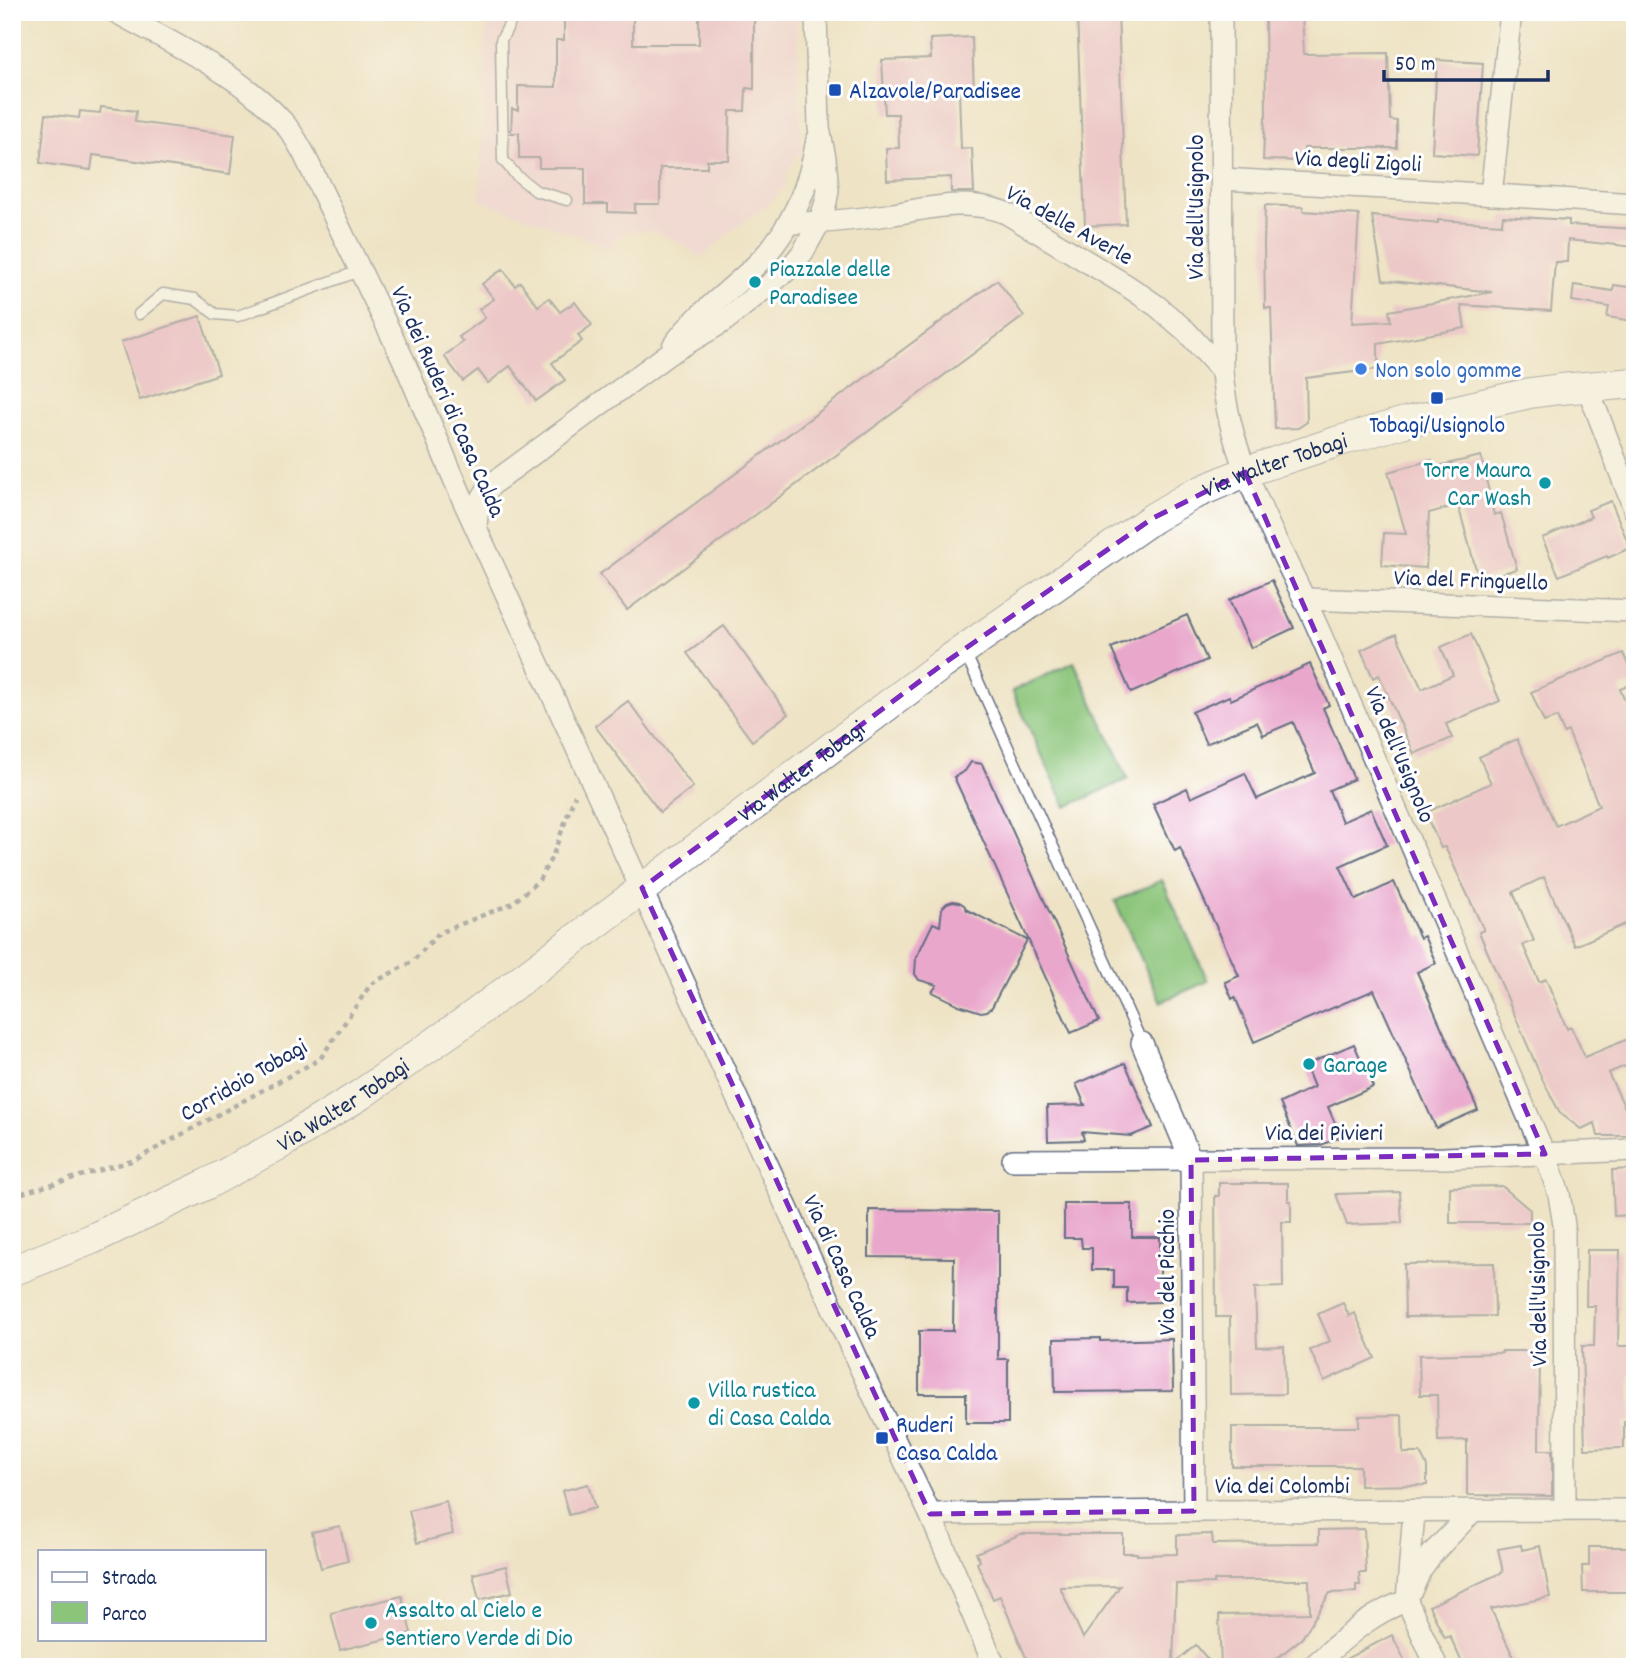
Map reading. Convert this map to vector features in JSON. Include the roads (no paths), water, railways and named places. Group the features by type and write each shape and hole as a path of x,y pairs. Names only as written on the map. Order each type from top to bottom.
{"street":[{"name":"Via dei Ruderi di Casa Calda","path":"117,12 236,81 261,100 283,122 303,152 403,359 476,527 642,888"},
{"path":"476,527 478,506 484,494 496,481 667,355 723,322 790,268 803,252 819,223 828,190 820,128 816,12"},
{"name":"Via dell'Usignolo","path":"1221,12 1222,371 1228,412 1245,472 1305,599 1545,1154 1559,1194 1564,1225 1565,1510"},
{"path":"1491,195 1511,12"},
{"path":"667,355 697,317 767,254 789,223 809,178 820,128"},
{"name":"Via degli Zigoli","path":"1222,179 1635,204"},
{"name":"Via delle Averle","path":"789,223 819,223 941,205 971,205 995,209 1006,213 1157,306 1186,331 1222,371"},
{"name":"Via Walter Tobagi","path":"12,1270 92,1239 239,1167 307,1128 409,1062 963,650 1153,518 1192,495 1245,472 1405,422 1530,393 1635,383"},
{"path":"1587,386 1635,511"},
{"name":"Via del Fringuello","path":"1305,599 1635,611"},
{"name":"Via di Casa Calda","path":"642,888 930,1514 995,1667"},
{"name":"Via del Picchio","path":"1142,1043 1191,1160 1194,1511"},
{"name":"Via dei Pivieri","path":"1013,1160 1444,1158 1635,1150"},
{"name":"Via dei Colombi","path":"930,1514 1635,1510"},
{"path":"1414,1511 1407,1601 1437,1667"},
{"path":"1407,1601 1421,1569 1473,1511"},
{"path":"1312,1667 1371,1617 1407,1601"}],"lane":[{"path":"519,12 501,40 503,160 536,191 567,200"},
{"path":"139,314 163,294 195,299 215,313 238,316 362,270"},
{"path":"963,650 1142,1043"}],"place":[{"name":"Alzavole/Paradisee","path":"835,90"},
{"name":"Piazzale delle Paradisee","path":"755,282"},
{"name":"Non solo gomme","path":"1361,369"},
{"name":"Tobagi/Usignolo","path":"1437,398"},
{"name":"Torre Maura Car Wash","path":"1545,483"},
{"name":"Garage","path":"1309,1064"},
{"name":"Villa rustica di Casa Calda","path":"694,1403"},
{"name":"Ruderi Casa Calda","path":"882,1438"},
{"name":"Assalto al Cielo e Sentiero Verde di Dio","path":"371,1623"}]}
